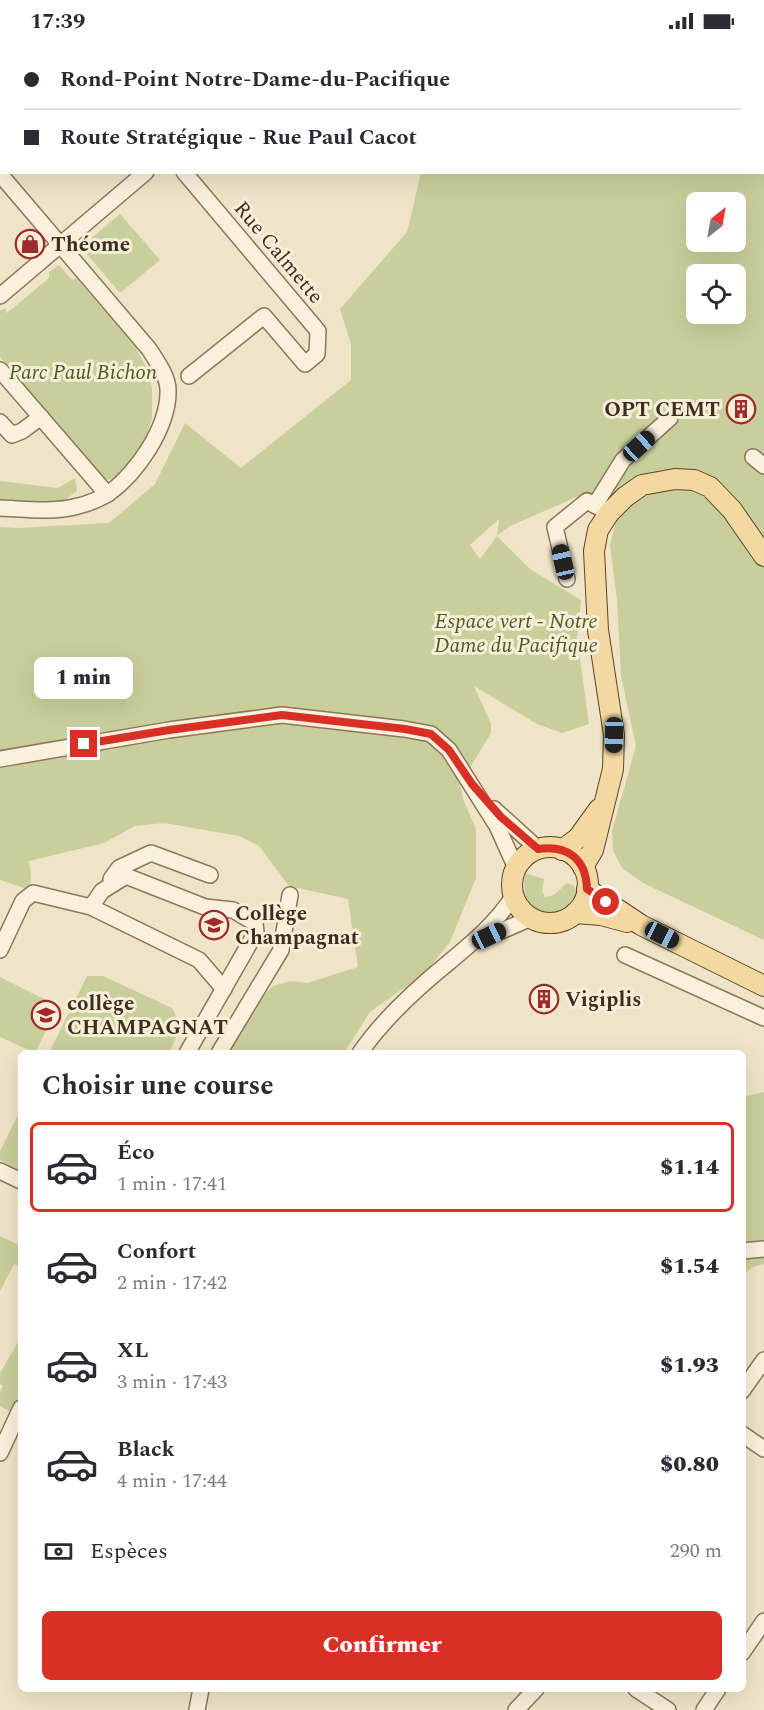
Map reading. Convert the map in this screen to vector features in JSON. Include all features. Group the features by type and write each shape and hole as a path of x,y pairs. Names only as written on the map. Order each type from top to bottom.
{"main road":[{"path":"583,867 593,850 614,769 614,735 598,630 594,551 602,509 642,485 675,478 694,480 710,487 732,510 764,556"},
{"path":"562,850 578,838 608,797"},
{"path":"550,847 562,850 578,860 587,878 587,889 582,906 566,920 554,923 531,918 523,913 513,897 512,877 516,868 529,853 538,849 550,847"},
{"path":"587,889 641,925 764,986"},
{"path":"575,913 601,915 641,925"}],"street":[{"path":"0,174 148,349 169,388 166,408 156,438 140,464 107,494 76,507 0,508"},
{"path":"0,296 144,174"},
{"name":"Rue Calmette","path":"186,174 318,331 316,354 305,364 264,316 189,376"},
{"path":"0,370 107,494"},
{"path":"0,422 12,435 22,431 41,417"},
{"path":"567,579 555,527 586,501 602,509 623,460 670,418"},
{"path":"0,759 169,730 282,715 431,734 449,750 472,784 497,826 516,868"},
{"path":"472,784 501,817 538,849"},
{"path":"91,907 119,868 151,853 210,875"},
{"path":"102,891 126,876 205,907 233,910 255,923 256,932 189,1050"},
{"path":"0,950 23,900 33,893 91,907 199,960 224,989"},
{"path":"221,1050 281,950 290,895"},
{"path":"362,1050 374,1032 500,917 513,897"},
{"path":"472,944 531,918"},
{"path":"625,954 764,1018"},
{"path":"0,1171 18,1180"},
{"path":"746,1251 764,1249"},
{"path":"746,1385 764,1360"},
{"path":"0,1453 18,1414"},
{"path":"746,1437 764,1449"},
{"path":"746,1647 764,1621"},
{"path":"197,1710 200,1692"},
{"path":"516,1710 533,1692"},
{"path":"641,1692 668,1710"},
{"path":"704,1710 716,1692"}],"green space":[{"name":"Espace vert - Notre Dame du Pacifique","path":"421,174 764,174 764,940 643,883 622,868 613,851 612,831 636,746 621,676 617,600 610,545 617,517 587,496 579,496 510,526 497,536 530,569 581,600 577,637 589,724 562,733 537,724 474,686 491,724 491,733 460,784 463,799 476,829 476,878 450,942 425,973 370,1012 346,1050 224,1050 238,1023 273,986 290,981 307,983 358,967 348,899 289,886 259,846 239,836 165,823 135,826 104,843 29,861 30,890 0,880 0,527 109,523 155,484 185,423 241,468 351,380 351,344 340,309 407,232","holes":["499,519 497,536 480,559 470,545"]},
{"path":"120,214 160,260 120,293 81,247"},
{"name":"Parc Paul Bichon","path":"59,265 72,280 76,278 135,346 147,369 152,388 152,419 145,439 125,469 115,478 108,480 101,477 0,357 0,311 5,308 7,313 49,278 49,272"},
{"path":"75,478 77,491 60,504 0,499 0,481 58,488"},
{"path":"525,873 544,879 542,891 545,897 554,895 567,883 574,886 577,895 557,911 548,913 539,911 527,898 524,887"},
{"path":"87,976 103,976 172,1008 178,1021 177,1036 170,1050 50,1050"},
{"path":"0,977 58,1006 36,1050 28,1050 0,1037"},
{"path":"764,1092 764,1264 753,1267 746,1273 746,1096"},
{"path":"18,1115 18,1169 0,1160 0,1151"},
{"path":"0,1236 18,1245 18,1266 14,1264 0,1291"},
{"path":"18,1342 18,1416 0,1406 0,1392 3,1386 0,1384 0,1373"}],"place":[{"name":"Théome","path":"30,244"},
{"name":"OPT CEMT","path":"741,409"},
{"name":"Collège Champagnat","path":"214,925"},
{"name":"Vigiplis","path":"544,999"},
{"name":"collège CHAMPAGNAT","path":"46,1015"}],"route":[{"path":"84,744 282,715 355,722 431,734 449,750 472,784 501,817 538,849 550,847 571,854 583,867 587,878 587,889 606,902"}]}
